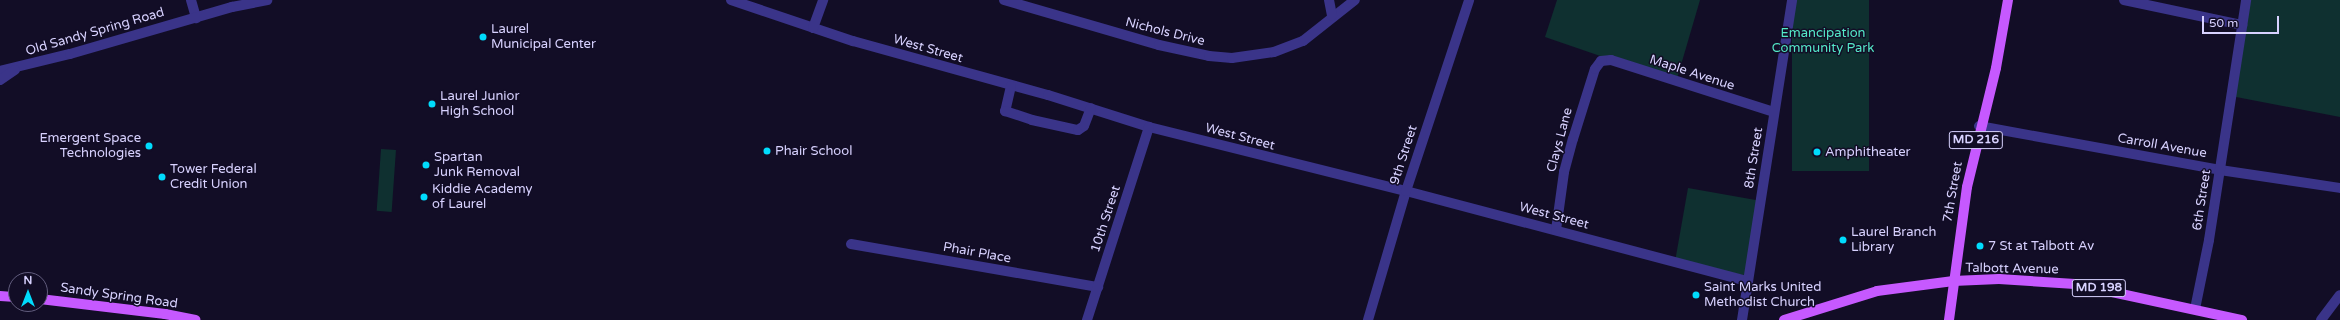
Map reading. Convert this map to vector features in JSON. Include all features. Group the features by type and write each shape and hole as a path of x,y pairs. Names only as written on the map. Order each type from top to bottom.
{"main road":[{"name":"7th Street","path":"1949,320 1965,196 1980,126 1996,68 2008,0"},
{"name":"Talbott Avenue","path":"1784,320 1877,291 1953,281 2052,281 2195,308 2242,320"},
{"name":"Sandy Spring Road","path":"48,300 158,313 195,320"}],"street":[{"path":"191,0 196,18 232,7 267,0"},
{"name":"West Street","path":"731,0 813,28 1149,126 1406,191 1747,281"},
{"path":"813,28 823,0"},
{"name":"Nichols Drive","path":"1004,0 1184,52 1232,58 1256,56 1289,47 1313,36 1332,16 1355,0"},
{"path":"1329,0 1332,16"},
{"name":"9th Street","path":"1368,320 1406,191 1469,0"},
{"name":"8th Street","path":"1742,320 1792,0"},
{"path":"2124,0 2242,25"},
{"name":"6th Street","path":"2195,308 2209,240 2246,0"},
{"name":"Old Sandy Spring Road","path":"0,71 196,18"},
{"name":"Maple Avenue","path":"1601,61 1611,60 1774,112"},
{"name":"Clays Lane","path":"1556,230 1563,179 1572,139 1595,69 1601,61"},
{"path":"0,80 21,66"},
{"path":"1011,86 1005,111 1032,120 1078,130 1084,126 1091,108"},
{"name":"10th Street","path":"1087,320 1149,126"},
{"name":"Carroll Avenue","path":"1980,126 2220,170 2340,188"},
{"name":"Phair Place","path":"851,244 1098,287"},
{"path":"2321,320 2340,295"}],"green space":[{"path":"1557,0 1700,0 1676,82 1545,37"},
{"name":"Emancipation Community Park","path":"1792,0 1869,0 1869,171 1792,171"},
{"path":"2246,0 2340,0 2340,117 2231,96"},
{"path":"381,149 396,150 392,212 377,211"},
{"path":"1688,188 1760,201 1747,276 1675,263"}],"place":[{"name":"Laurel Municipal Center","path":"483,37"},
{"name":"Laurel Junior High School","path":"432,104"},
{"name":"Emergent Space Technologies","path":"149,146"},
{"name":"Phair School","path":"767,151"},
{"name":"Amphitheater","path":"1817,152"},
{"name":"Spartan Junk Removal","path":"426,165"},
{"name":"Tower Federal Credit Union","path":"162,177"},
{"name":"Kiddie Academy of Laurel","path":"424,197"},
{"name":"Laurel Branch Library","path":"1843,240"},
{"name":"7 St at Talbott Av","path":"1980,246"},
{"name":"Saint Marks United Methodist Church","path":"1696,295"}]}
